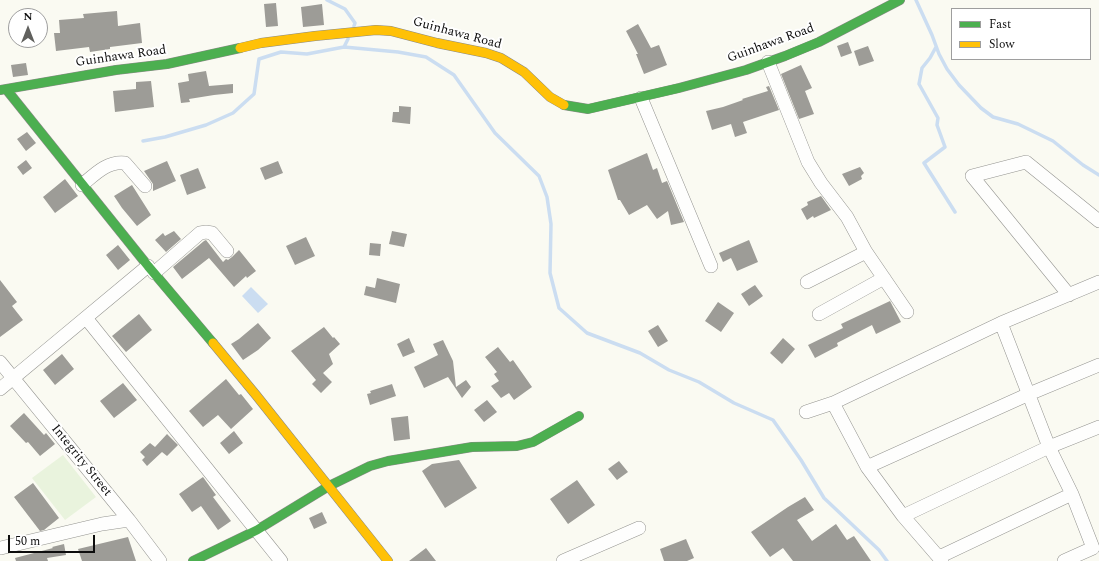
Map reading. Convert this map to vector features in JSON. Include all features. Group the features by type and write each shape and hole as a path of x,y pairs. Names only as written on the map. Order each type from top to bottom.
{"street":[{"name":"Guinhawa Road","path":"3,89 116,70 167,64 261,44 357,32 391,31 486,53 501,58 524,72 550,97 562,104 575,108 588,109 641,98 717,78 768,62 855,25 900,0"},
{"path":"768,62 808,162 821,184 847,217 866,252 907,312"},
{"path":"3,89 151,270 256,395 388,561"},
{"path":"641,98 711,266"},
{"path":"82,185 104,167 117,162 125,163 145,186"},
{"path":"1069,295 972,176 1026,162 1099,221"},
{"path":"0,389 86,318 200,233 212,233 227,251"},
{"path":"807,282 866,252"},
{"path":"819,314 884,278"},
{"path":"806,412 833,403 1001,323 1099,282"},
{"path":"86,318 281,561"},
{"path":"1001,323 1049,447 1072,494 1093,548 1090,556 1064,561"},
{"name":"Integrity Street","path":"0,362 129,520 160,561"},
{"path":"868,467 1028,394 1099,365"},
{"path":"833,403 868,467 903,516 941,559 1072,494"},
{"path":"193,561 257,530 329,486 370,466 388,461 472,447 517,446 533,442 579,416"},
{"path":"903,516 1049,447 1099,427"},
{"path":"2,548 102,524 129,520"},
{"path":"563,561 639,528"}],"green space":[{"path":"63,455 96,497 65,520 32,478"}],"water":[{"path":"251,287 268,304 258,313 242,296"}],"building":[{"path":"276,3 278,26 266,27 264,4"},
{"path":"322,4 324,25 303,27 301,7"},
{"path":"117,11 118,26 140,23 142,43 110,47 110,49 90,52 89,47 56,51 54,33 60,33 59,20 84,18 83,14"},
{"path":"638,24 651,48 659,45 667,65 644,74 636,54 638,54 626,31"},
{"path":"848,42 852,53 841,57 837,46"},
{"path":"868,46 874,61 859,66 854,51"},
{"path":"26,63 28,75 13,77 11,65"},
{"path":"801,65 812,88 805,91 814,114 799,119 781,74"},
{"path":"206,71 209,86 233,84 233,93 189,99 190,102 181,103 178,83 189,81 188,74"},
{"path":"151,81 154,107 115,112 113,91 136,89 136,82"},
{"path":"769,86 779,110 743,122 747,133 735,137 731,124 712,130 706,111 723,107 768,91 766,87"},
{"path":"399,106 411,107 410,124 392,122 393,112 399,112"},
{"path":"27,132 36,143 26,151 17,139"},
{"path":"647,153 653,170 657,168 662,183 667,181 684,222 671,225 668,211 657,219 647,205 629,215 620,200 618,200 608,170"},
{"path":"26,160 32,168 23,175 17,167"},
{"path":"167,161 176,181 153,191 153,184 144,171"},
{"path":"278,161 283,173 265,180 260,168"},
{"path":"860,167 864,173 861,176 862,179 849,186 842,174"},
{"path":"198,168 206,188 187,195 180,175"},
{"path":"65,179 78,196 55,213 43,197"},
{"path":"132,185 151,215 137,226 114,196"},
{"path":"821,196 831,210 814,218 813,216 807,220 801,209 808,205 807,202"},
{"path":"174,231 181,239 166,252 155,240 163,233 165,236"},
{"path":"392,231 407,234 404,247 389,244"},
{"path":"306,237 315,256 295,265 286,246"},
{"path":"206,240 223,262 232,257 239,250 256,271 247,278 246,276 234,287 209,258 182,279 173,267"},
{"path":"749,240 758,262 737,271 731,258 723,262 719,253"},
{"path":"370,243 381,244 380,256 369,255"},
{"path":"118,245 130,260 118,270 106,255"},
{"path":"377,278 400,284 396,303 364,295 366,286 375,288"},
{"path":"0,280 17,302 12,306 23,320 0,337"},
{"path":"755,285 763,296 749,306 741,294"},
{"path":"890,301 901,322 876,334 872,325 837,343 838,346 815,358 808,345 843,328 841,324"},
{"path":"718,302 734,313 721,332 705,321"},
{"path":"139,314 152,330 126,352 112,336"},
{"path":"258,323 271,338 258,350 243,360 231,344"},
{"path":"658,325 668,341 658,347 648,331"},
{"path":"324,327 340,344 329,354 333,364 323,373 332,382 321,393 312,384 316,380 291,351"},
{"path":"409,338 415,352 403,357 397,344"},
{"path":"783,338 795,349 782,364 770,353"},
{"path":"443,340 453,361 456,387 466,380 471,387 462,398 448,377 424,388 414,367 438,355 433,344"},
{"path":"498,347 510,362 513,360 532,387 514,400 509,393 501,398 491,386 499,381 494,374 497,372 485,357"},
{"path":"62,354 74,369 55,385 43,370"},
{"path":"226,379 253,409 231,429 218,415 203,427 189,411"},
{"path":"123,383 137,400 114,418 100,401"},
{"path":"392,384 396,396 370,405 367,394 371,393 370,391"},
{"path":"487,400 497,412 484,422 474,410"},
{"path":"24,413 44,435 46,433 55,444 40,456 28,442 26,443 10,426"},
{"path":"408,416 410,439 394,441 391,418"},
{"path":"234,431 243,443 229,454 220,443"},
{"path":"167,434 178,445 167,456 162,452 147,466 142,460 145,457 140,452 150,443 155,447"},
{"path":"459,460 477,488 445,508 422,471 432,464"},
{"path":"619,461 628,472 617,480 608,469"},
{"path":"203,477 216,495 213,497 231,521 218,530 201,506 192,512 179,494"},
{"path":"577,480 595,505 568,524 550,499"},
{"path":"33,483 59,518 44,530 40,531 14,497"},
{"path":"805,497 814,510 797,520 812,541 836,524 847,540 854,536 871,561 793,561 783,548 770,557 751,532"},
{"path":"322,512 327,523 314,529 309,518"},
{"path":"128,537 136,561 82,561 78,549"},
{"path":"686,539 694,558 687,561 664,561 660,549"},
{"path":"64,544 66,555 47,558 48,561 16,561 15,558 53,548 52,547"},
{"path":"426,548 436,561 409,561"}],"waterway":[{"path":"327,0 345,9 355,23 354,26"},
{"path":"916,0 947,69 959,85 981,108 993,117 1018,124 1053,141 1083,165 1099,175"},
{"path":"143,141 165,137 206,125 233,113 254,94 259,59 281,52 307,54 344,47 348,39"},
{"path":"344,47 398,52 426,57 454,75 495,133 539,176 547,197 551,224 550,273 559,308 587,333 640,353 669,370 699,382 734,403 773,420 801,460 824,498 879,550 887,561"},
{"path":"936,47 922,68 919,84 938,118 937,125 945,147 924,163 955,212"}],"traffic: fast":[{"path":"564,105 588,109 679,88 746,70 819,42 900,0"},
{"path":"0,90 116,70 167,64 240,48"},
{"path":"6,89 148,266 213,343"},
{"path":"193,561 257,530 329,486 370,466 388,461 472,447 517,446 533,442 579,416"}],"traffic: slow":[{"path":"240,48 261,43 315,36 376,30 391,31 437,43 486,53 501,58 524,72 550,97 564,105"},
{"path":"213,343 388,561"}]}
